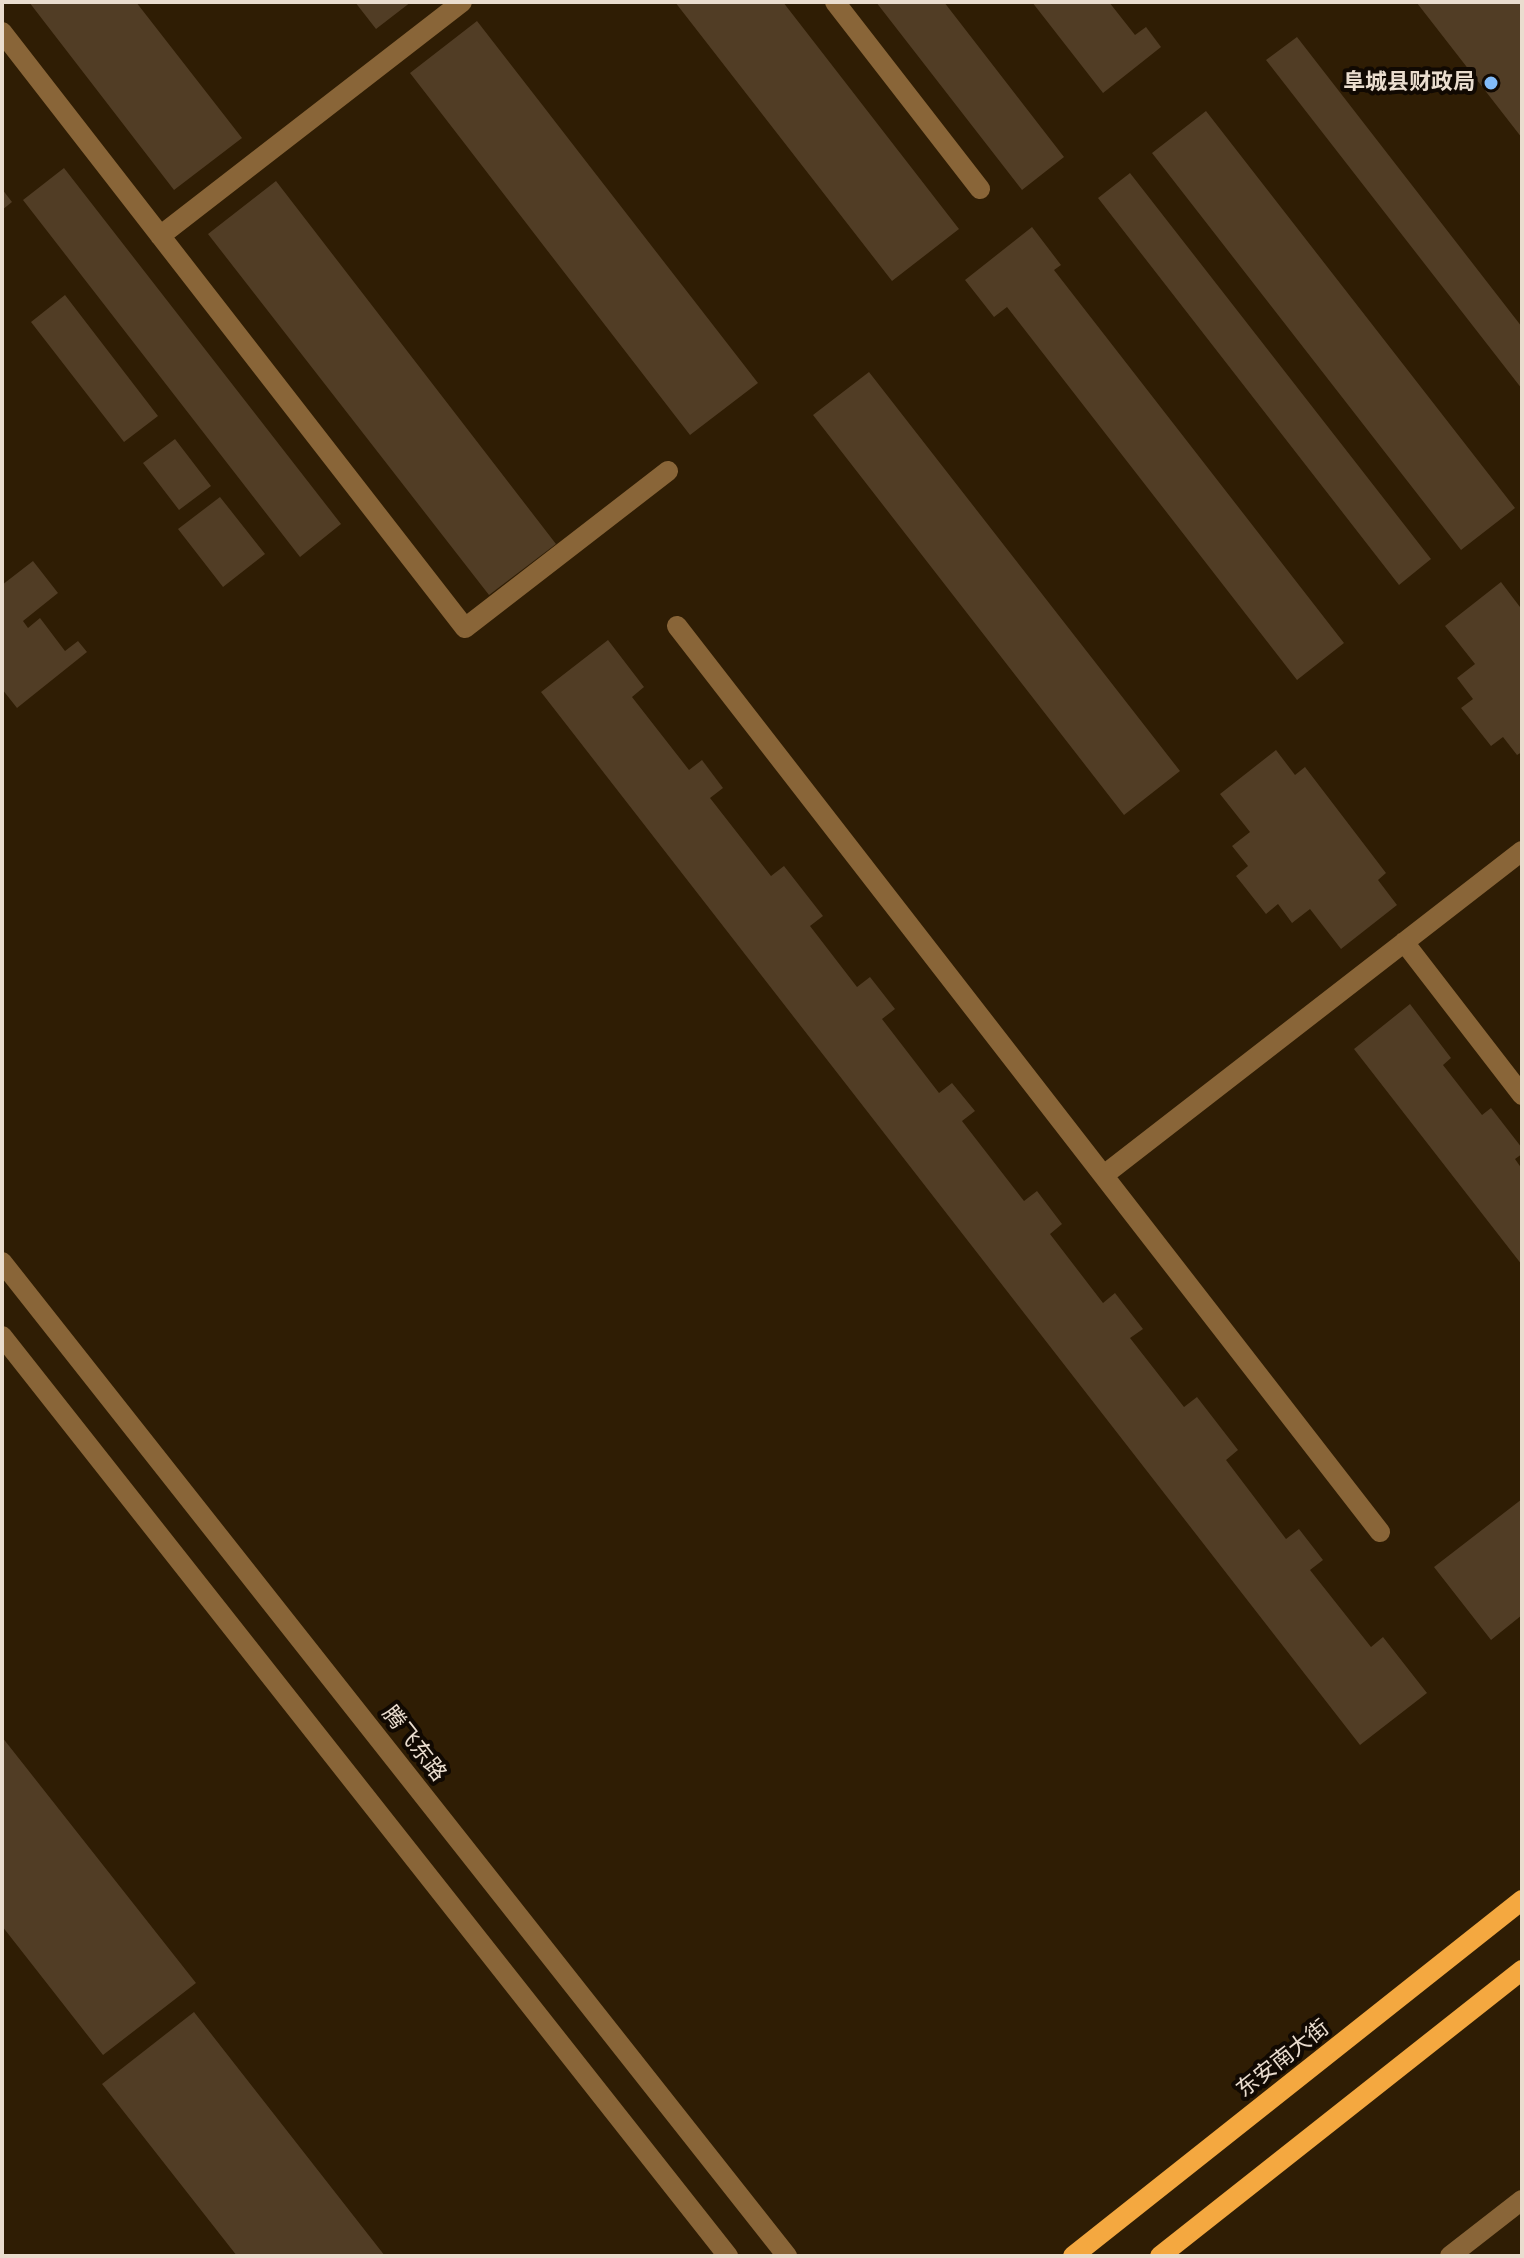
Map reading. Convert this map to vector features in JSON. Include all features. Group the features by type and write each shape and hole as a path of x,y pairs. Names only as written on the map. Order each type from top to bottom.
{"main road":[{"name":"东安南大街","path":"1073,2256 1522,1900"},
{"path":"1160,2256 1522,1970"}],"street":[{"path":"160,236 462,2"},
{"path":"835,2 980,189"},
{"path":"2,32 465,628 668,471"},
{"path":"677,626 1380,1532"},
{"path":"1104,1175 1522,851"},
{"path":"1404,942 1522,1095"},
{"name":"腾飞东路","path":"2,1262 787,2256"},
{"path":"2,1336 728,2256"},
{"path":"1450,2256 1522,2200"}],"building":[{"path":"29,2 136,2 242,138 174,190"},
{"path":"355,2 411,2 376,29"},
{"path":"675,2 783,2 959,229 892,281"},
{"path":"876,2 944,2 1064,157 1022,190"},
{"path":"1032,2 1109,2 1135,35 1146,27 1161,47 1103,93"},
{"name":"阜城县财政局","path":"1522,2 1522,138 1417,3"},
{"path":"477,21 758,383 690,435 410,73"},
{"path":"1297,37 1522,327 1522,389 1266,60"},
{"path":"1206,111 1515,508 1461,550 1152,153"},
{"path":"64,168 341,524 300,557 23,200"},
{"path":"1130,173 1431,559 1399,585 1098,198"},
{"path":"276,181 556,544 489,595 208,234"},
{"path":"2,189 12,202 2,210"},
{"path":"1032,227 1061,265 1054,270 1344,643 1297,680 1007,307 994,317 965,280"},
{"path":"65,295 158,416 124,442 31,322"},
{"path":"869,372 1180,771 1124,815 813,415"},
{"path":"175,439 211,486 179,510 143,463"},
{"path":"220,497 265,554 223,587 178,529"},
{"path":"33,561 58,593 23,621 28,628 40,618 65,651 78,641 87,652 17,708 2,689 2,585"},
{"path":"1501,582 1522,606 1522,752 1517,755 1503,737 1491,746 1461,708 1473,699 1457,678 1475,664 1445,626"},
{"path":"608,640 644,687 632,697 689,770 702,760 723,788 710,798 771,876 784,866 823,916 810,926 857,987 870,977 895,1009 882,1019 939,1093 952,1083 975,1111 962,1121 1024,1201 1037,1191 1062,1224 1050,1234 1103,1303 1115,1293 1143,1329 1130,1338 1184,1407 1197,1397 1238,1450 1226,1460 1286,1539 1299,1529 1323,1560 1310,1570 1371,1647 1383,1637 1427,1693 1360,1745 541,692"},
{"path":"1276,750 1295,775 1305,767 1386,873 1378,880 1397,905 1341,949 1310,909 1292,923 1278,904 1266,914 1236,876 1248,866 1232,846 1250,832 1220,794"},
{"path":"1410,1004 1451,1058 1443,1065 1482,1115 1491,1108 1522,1148 1522,1154 1515,1159 1522,1169 1522,1265 1354,1049"},
{"path":"1522,1499 1522,1615 1491,1640 1434,1567"},
{"path":"2,1737 196,1983 103,2055 2,1926"},
{"path":"194,2012 385,2256 237,2256 102,2084"}],"place":[{"name":"阜城县财政局","path":"1491,83"}]}
